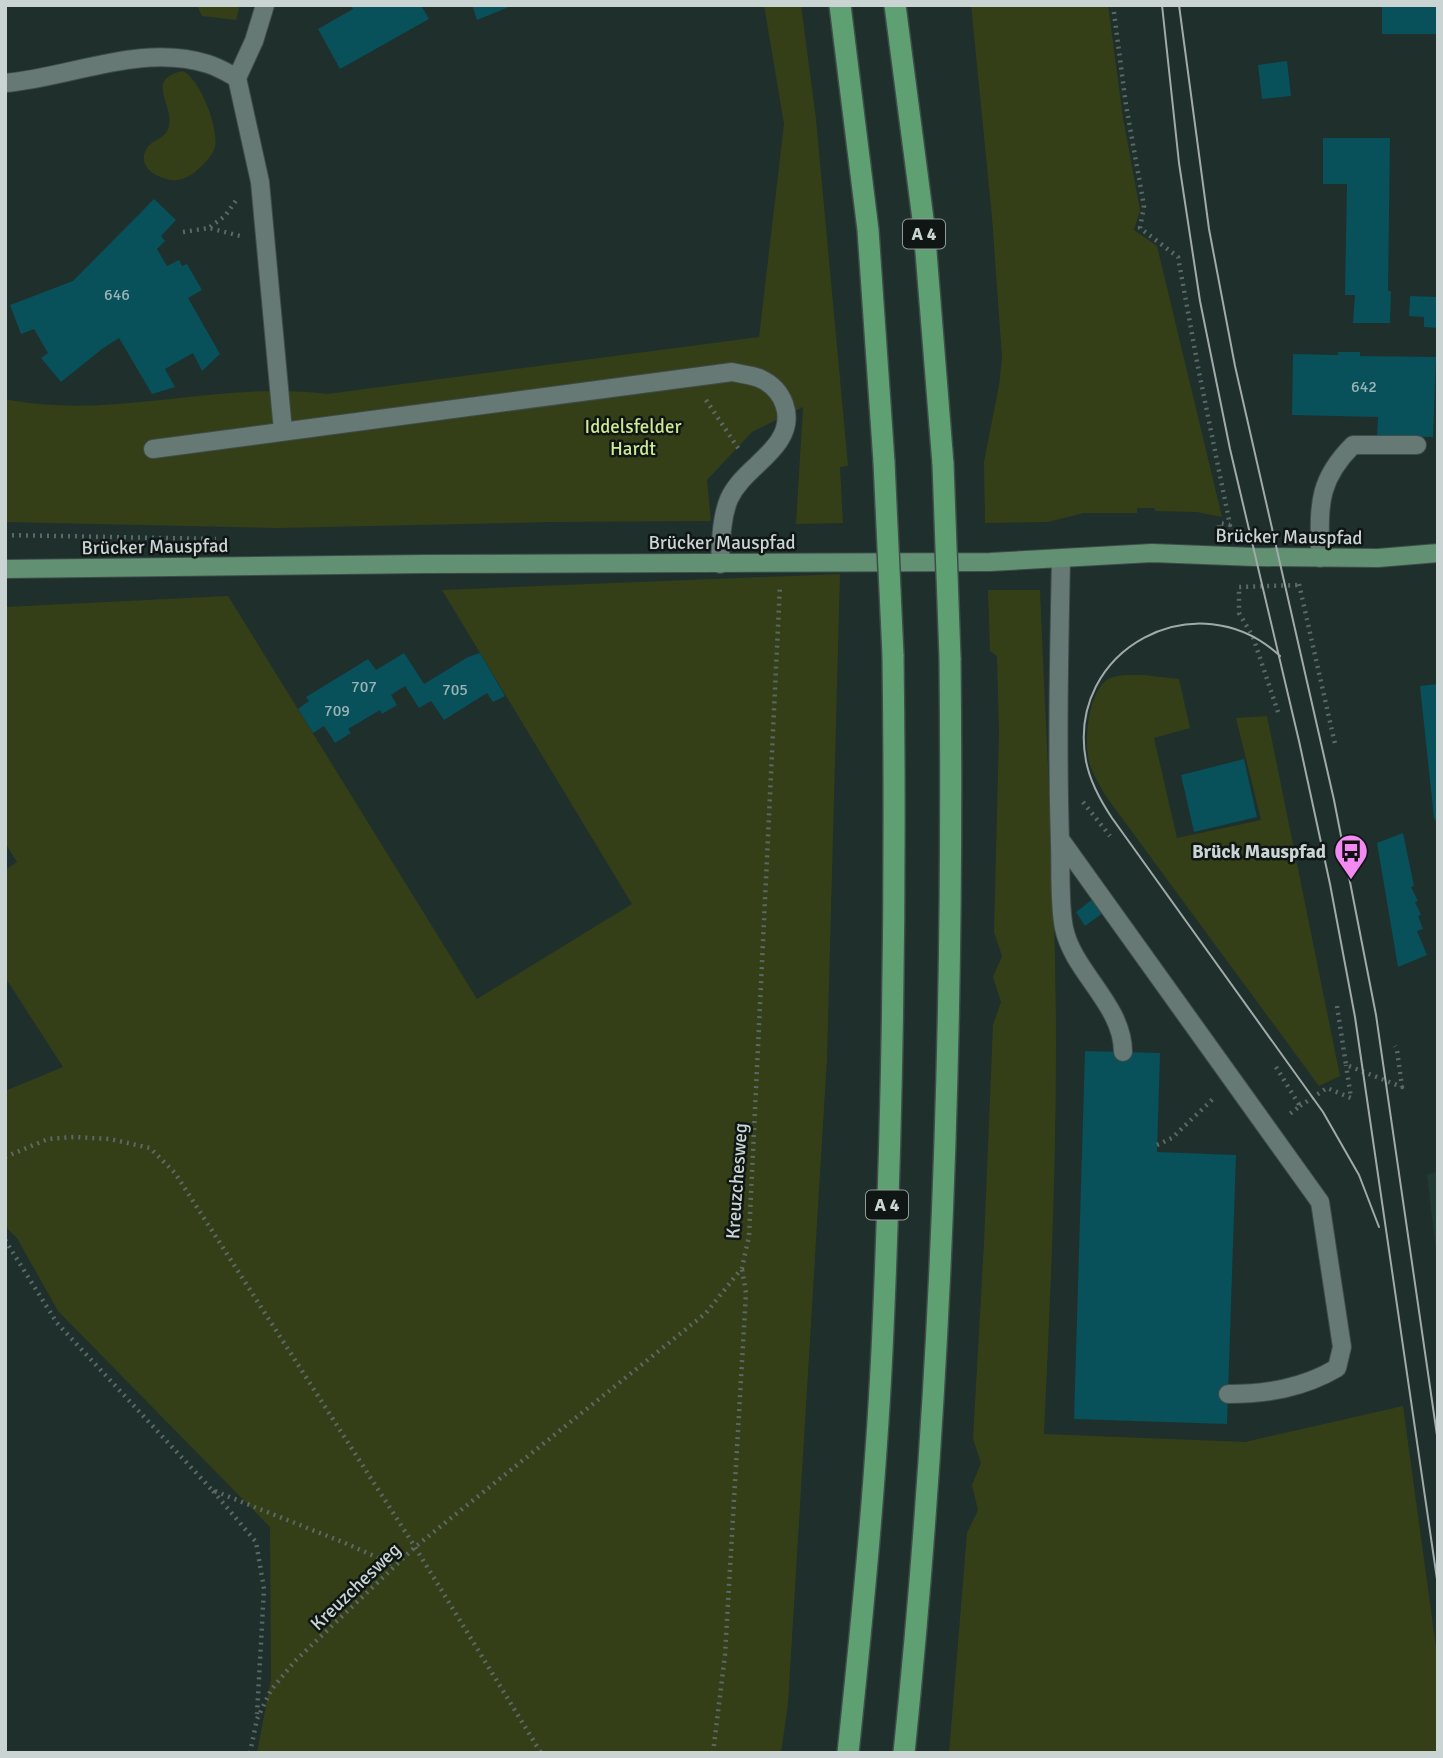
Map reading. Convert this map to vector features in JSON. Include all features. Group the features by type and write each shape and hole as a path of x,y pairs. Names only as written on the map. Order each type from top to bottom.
{"highway":[{"name":"A 4","path":"840,5 868,230 884,462 893,655 895,836 892,1064 883,1332 861,1630 848,1753"},
{"name":"A 4","path":"895,5 924,227 943,464 952,820 949,1069 938,1334 917,1634 904,1753"}],"main road":[{"name":"Brücker Mauspfad","path":"5,569 425,564 781,564 1061,559 1152,553 1378,558 1438,553"}],"lane":[{"path":"265,5 254,41 237,78 260,182 283,431"},
{"path":"5,83 49,77 121,60 178,58 210,64 237,78"},
{"path":"153,449 732,372 757,377 773,386 785,401 787,419 780,440 738,484 728,501 721,539 720,564"},
{"path":"1320,558 1320,502 1329,476 1341,458 1353,445 1417,445"},
{"path":"1061,559 1057,768 1064,927 1079,961 1121,1033 1124,1052"},
{"path":"1060,839 1320,1202 1342,1347 1337,1368 1320,1378 1266,1393 1228,1394"}],"path":[{"path":"1113,5 1126,105 1144,206 1140,228 1178,257 1230,525 1219,523 1217,556"},
{"path":"183,232 209,228 232,233 249,240 267,254"},
{"path":"691,379 753,468"},
{"name":"Kreuzchesweg","path":"250,1753 257,1718 271,1690 295,1661 415,1547 706,1313 742,1268 749,1236 781,564"},
{"path":"1278,712 1254,637 1239,613 1239,587 1300,586 1335,744"},
{"path":"1269,1130 1327,1088 1351,1098 1336,1006"},
{"path":"1346,1065 1402,1087 1395,1046"},
{"path":"1276,1067 1300,1106"},
{"path":"1157,1145 1172,1138 1232,1081"},
{"path":"5,1157 48,1139 110,1139 150,1148 175,1173 415,1547 541,1753"},
{"path":"5,1240 57,1323 212,1490 256,1542 264,1589 257,1718"},
{"path":"713,1753 725,1655 746,1293 742,1268"},
{"path":"212,1490 396,1566"}],"shaded area":[{"path":"1438,1171 1438,1267 1427,1175"}],"green space":[{"path":"197,5 240,5 236,20 202,16"},
{"name":"Iddelsfelder Hardt","path":"764,5 801,5 816,119 848,466 840,467 843,523 796,524 803,407 752,432 707,480 711,521 278,528 5,522 5,399 45,405 86,406 246,392 327,394 759,337 784,124"},
{"path":"971,5 1108,5 1123,118 1140,210 1134,230 1157,246 1222,517 1197,512 1137,508 1137,513 1084,513 1048,522 985,523 984,462 1002,358 992,217"},
{"path":"183,71 196,84 207,105 214,128 215,147 207,161 193,174 171,180 159,177 149,170 144,154 150,145 165,134 169,126 163,93 165,80"},
{"path":"840,574 827,1058 788,1704 781,1753 257,1753 271,1679 270,1527 58,1311 17,1238 5,1226 5,1091 63,1067 5,977 5,870 17,862 5,843 5,607 228,596 477,999 632,904 442,590"},
{"path":"988,590 1040,590 1056,990 1054,1192 1044,1434 1245,1442 1403,1406 1438,1662 1438,1753 949,1753 967,1533 978,1510 972,1485 981,1463 973,1439 993,1025 1001,1002 993,977 1002,956 994,932 999,733 997,656 990,651"},
{"path":"1143,675 1179,679 1190,728 1154,738 1177,838 1261,820 1236,718 1267,716 1340,1076 1319,1086 1105,795 1090,765 1087,731 1097,693 1110,678"}],"building":[{"path":"351,5 421,5 429,19 340,69 318,29 353,9"},
{"path":"472,5 514,5 477,20"},
{"path":"1438,5 1438,34 1382,34 1382,6"},
{"path":"1287,61 1291,96 1262,99 1258,65"},
{"path":"1323,138 1390,138 1390,323 1353,323 1355,295 1345,295 1347,184 1323,184"},
{"path":"154,199 176,220 161,236 165,241 157,249 167,266 179,260 182,266 187,264 202,290 188,298 220,354 202,371 193,353 165,369 175,387 152,394 119,338 61,382 41,358 48,353 34,329 21,334 10,305 73,281"},
{"path":"1410,296 1438,297 1438,328 1424,327 1424,317 1409,316"},
{"path":"1338,352 1360,352 1360,356 1436,357 1433,437 1377,436 1378,417 1292,415 1293,354 1338,355"},
{"path":"404,653 424,684 468,657 480,653 505,696 493,702 487,693 444,720 431,701 419,708 405,686 391,695 397,705 382,714 380,710 348,729 351,733 335,743 324,726 313,733 298,709 309,701 306,697 368,659 376,670"},
{"path":"1438,684 1438,825 1434,818 1420,686"},
{"path":"1244,759 1257,817 1194,832 1181,775"},
{"path":"1403,833 1414,886 1411,887 1418,901 1415,902 1423,929 1417,931 1427,955 1398,967 1377,843"},
{"path":"1093,899 1103,913 1085,926 1076,912"},
{"path":"1085,1051 1160,1053 1157,1152 1236,1155 1227,1424 1074,1419"}],"tram line":[{"path":"1162,5 1179,163 1200,301 1230,449 1330,884 1355,1017 1438,1586"},
{"path":"1179,5 1209,229 1235,366 1334,800 1376,1015 1438,1442"},
{"path":"1280,656 1247,634 1212,624 1177,626 1144,638 1117,658 1096,687 1085,721 1086,761 1096,791 1112,818 1323,1112 1359,1175 1379,1227"}],"place":[{"name":"Brück Mauspfad","path":"1351,881"}]}
